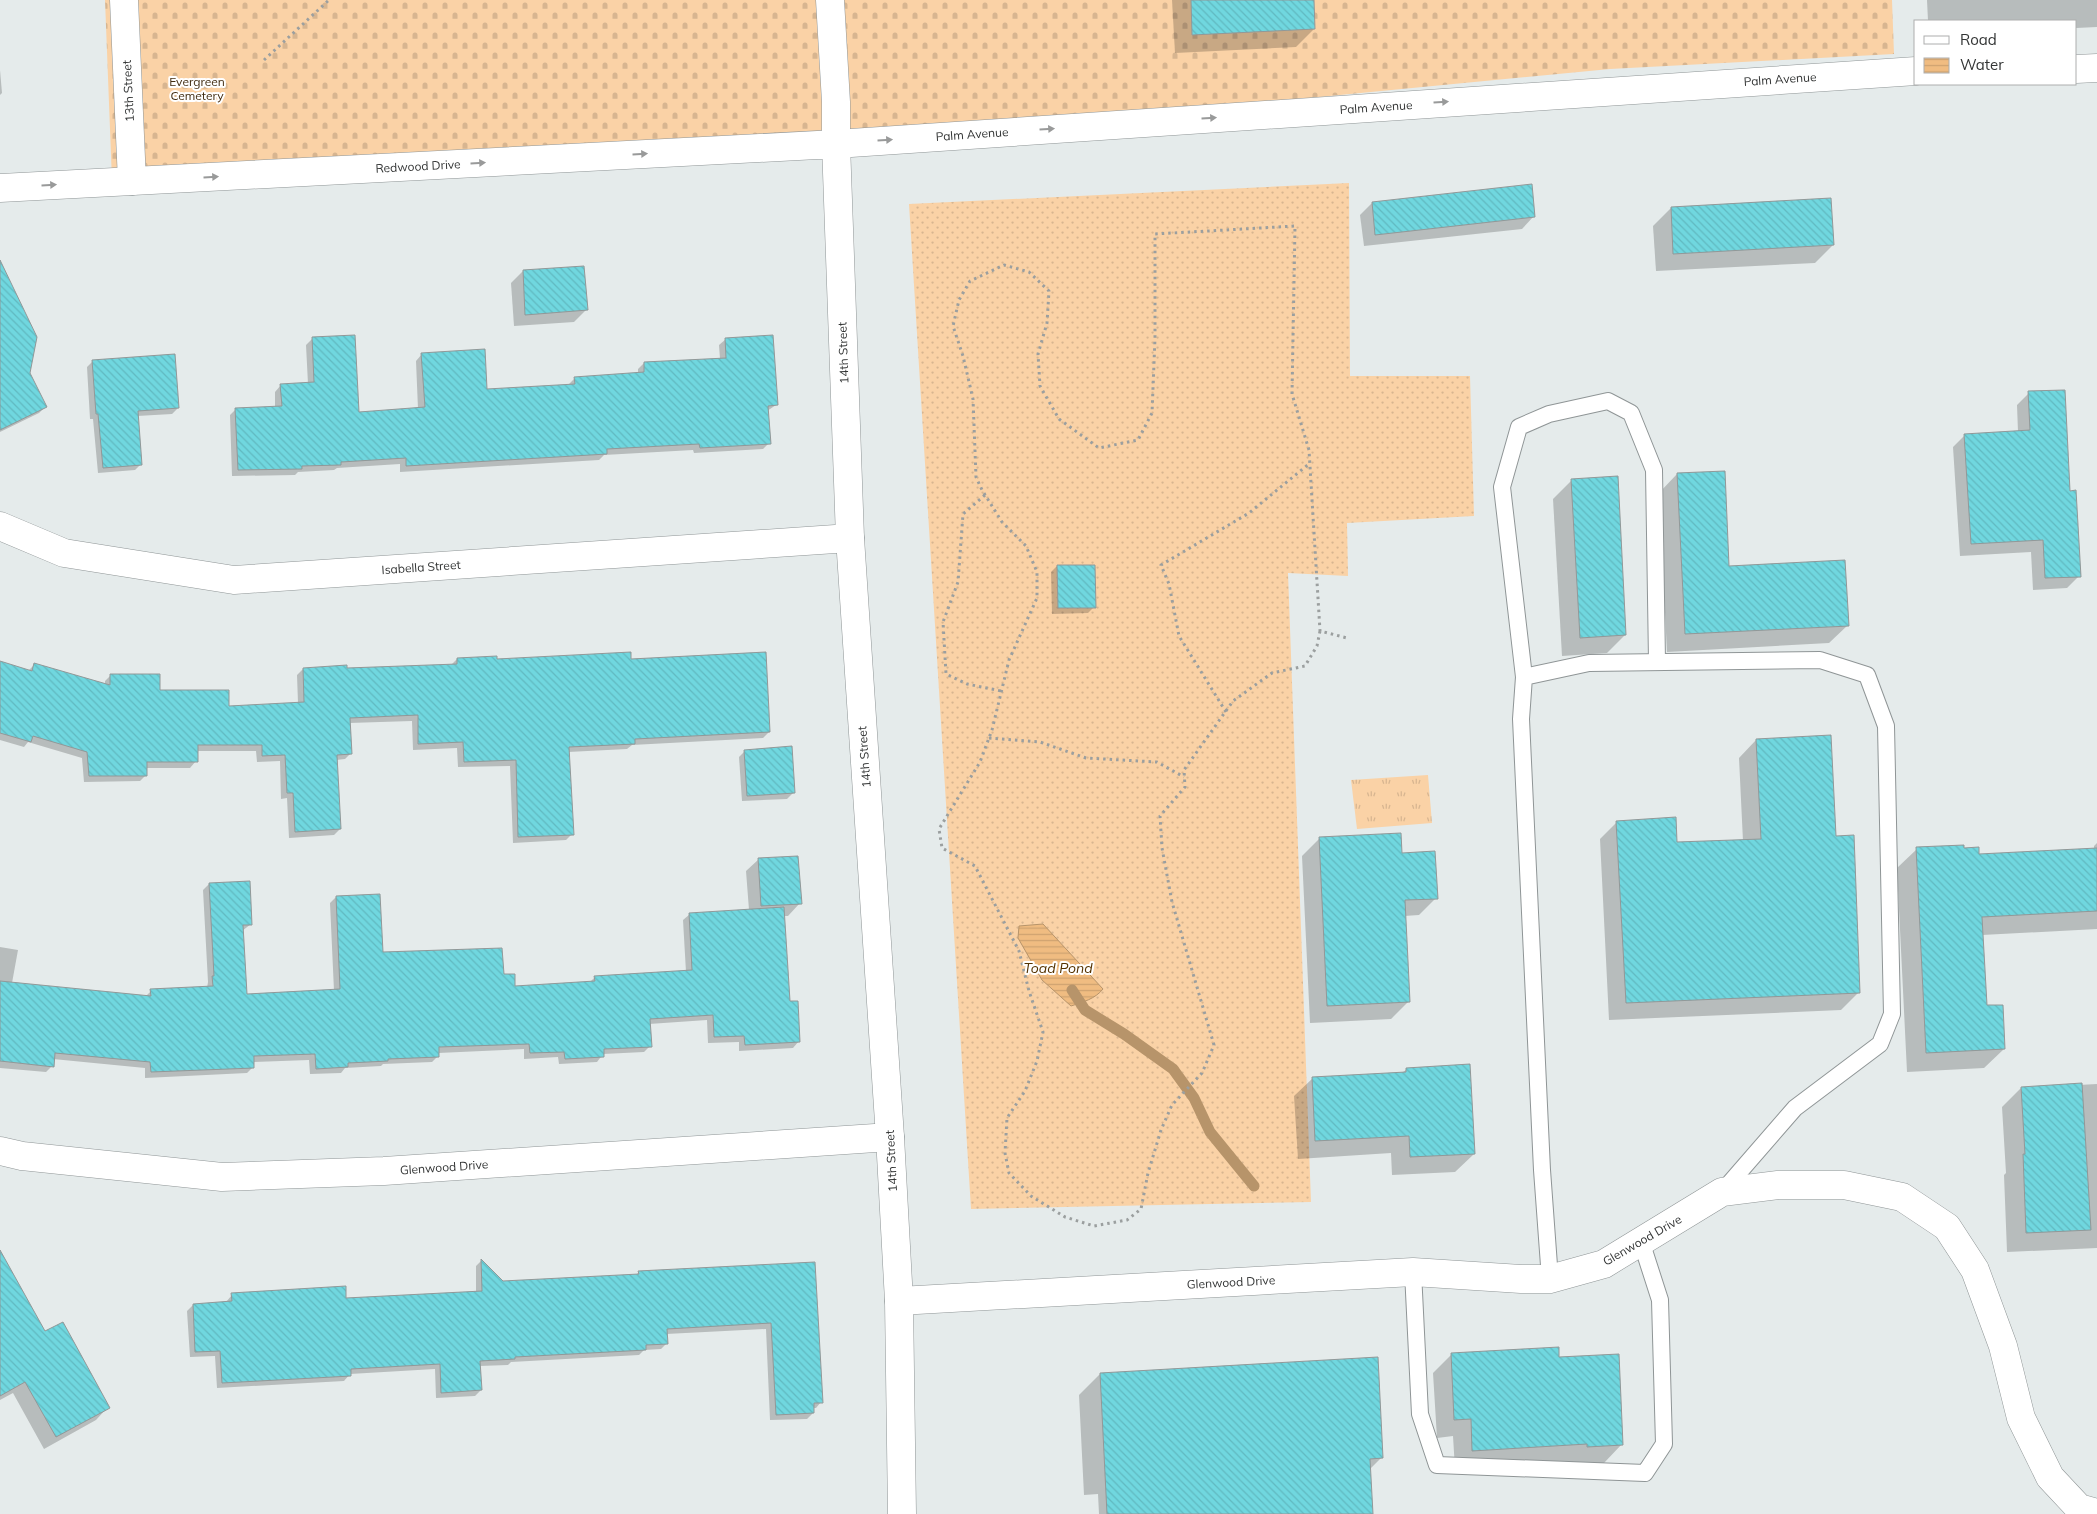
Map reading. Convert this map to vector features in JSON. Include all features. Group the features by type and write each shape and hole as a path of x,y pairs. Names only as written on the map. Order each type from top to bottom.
{"street":[{"name":"13th Street","path":"124,0 132,181"},
{"name":"14th Street","path":"830,0 836,102 850,538 890,1137 899,1301 902,1514"},
{"path":"2077,69 2097,68"},
{"name":"Palm Avenue","path":"836,144 1914,71"},
{"name":"Redwood Drive","path":"0,188 836,144"},
{"name":"Isabella Street","path":"0,526 64,553 234,580 850,538"},
{"name":"Glenwood Drive","path":"0,1151 22,1156 222,1177 384,1170 890,1137"},
{"name":"Glenwood Drive","path":"899,1301 1413,1272 1520,1279 1550,1279 1604,1264 1722,1192 1778,1185 1844,1185 1902,1197 1947,1227 1975,1270 2003,1346 2022,1418 2050,1477 2078,1508 2097,1513"}],"lane":[{"path":"1550,1279 1542,1170 1521,719 1524,677 1502,487 1519,427 1549,414 1608,401 1631,414 1654,470 1657,661"},
{"path":"1524,677 1589,663 1820,660 1867,675 1886,726 1892,1014 1880,1044 1795,1108 1722,1192"},
{"path":"1413,1272 1420,1414 1437,1465 1645,1473 1664,1444 1660,1300 1641,1241"}],"path":[{"path":"264,60 329,0"},
{"path":"1295,226 1292,394 1309,450 1310,463 1320,631 1317,646 1305,666 1272,673 1233,701 1184,770 1185,787 1160,816 1162,848 1172,902 1214,1045 1202,1072 1172,1105 1161,1130 1148,1173 1141,1209 1127,1220 1094,1226 1065,1217 1031,1196 1009,1173 1005,1153 1007,1118 1028,1084 1037,1061 1043,1032 1029,991 1019,951 975,866 942,848 939,829 980,762 989,738 1009,660 1038,598 1037,572 1026,546 1002,522 976,478 973,399 963,356 953,326 959,300 970,281 1004,265 1028,272 1049,291 1047,323 1038,354 1040,386 1059,419 1099,448 1138,440 1152,413 1155,338 1155,234 1295,226"},
{"path":"1226,712 1180,636 1169,584 1161,565 1249,513 1310,463"},
{"path":"985,495 964,514 958,582 943,622 946,674 967,684 1001,691"},
{"path":"1320,631 1347,638"},
{"path":"989,738 1040,742 1086,758 1157,762 1184,777"}],"green space":[{"name":"Evergreen Cemetery","path":"105,0 1892,0 1894,54 1610,69 1020,126 112,181"},
{"path":"1349,183 1350,376 1470,376 1474,516 1347,523 1348,576 1288,573 1311,1202 971,1209 909,204"},
{"path":"1428,775 1432,823 1357,829 1351,780"}],"water":[{"name":"Toad Pond","path":"1043,924 1103,989 1096,995 1071,1006 1042,980 1018,938 1019,926"}],"building":[{"path":"1191,0 1314,0 1315,29 1192,35"},
{"path":"1532,184 1535,217 1375,235 1372,202"},
{"path":"1831,198 1834,245 1673,254 1671,207"},
{"path":"0,260 37,337 30,373 47,407 0,430"},
{"path":"584,266 588,310 525,315 523,270"},
{"path":"355,335 359,412 425,407 421,353 485,349 487,389 575,384 574,377 644,372 644,362 726,358 725,338 773,335 778,405 768,406 771,444 700,448 699,444 607,449 607,454 406,466 406,458 341,462 341,465 302,466 302,469 238,470 235,408 282,406 280,384 314,382 312,337"},
{"path":"175,354 179,408 138,411 142,465 103,468 92,360"},
{"path":"2065,390 2070,491 2076,490 2081,577 2045,578 2043,540 1971,544 1964,434 2030,430 2028,391"},
{"path":"1725,471 1729,566 1845,560 1849,626 1685,634 1677,473"},
{"path":"1618,476 1626,635 1580,638 1571,479"},
{"path":"1057,565 1095,565 1096,608 1058,608"},
{"path":"631,652 631,659 766,652 770,732 635,739 635,744 569,747 574,835 518,837 516,760 464,762 463,742 418,744 418,715 350,718 352,754 337,755 341,829 295,832 293,793 287,793 285,755 262,756 262,745 198,745 198,762 147,762 147,776 89,776 87,752 33,736 31,742 0,733 0,661 32,671 34,663 110,685 110,674 160,674 160,690 229,690 229,706 304,702 303,668 347,665 347,668 457,664 457,658 497,656 497,659"},
{"path":"1831,735 1836,836 1854,835 1860,993 1626,1003 1616,821 1676,817 1677,842 1761,839 1756,739"},
{"path":"792,746 795,793 747,796 744,750"},
{"path":"1401,833 1402,853 1435,851 1438,899 1405,900 1410,1002 1327,1006 1319,837"},
{"path":"1964,845 1964,848 1979,847 1979,854 2097,848 2097,911 1982,917 1987,1005 2003,1005 2005,1049 1926,1053 1916,847"},
{"path":"798,856 802,904 761,906 758,858"},
{"path":"250,881 252,925 243,925 247,994 340,989 336,896 380,894 383,952 502,948 504,974 515,974 515,986 595,981 594,976 692,970 689,913 784,907 790,1001 798,1001 800,1042 745,1045 744,1036 714,1037 713,1015 650,1019 652,1047 604,1049 604,1057 565,1059 564,1052 530,1053 529,1044 439,1047 439,1057 388,1059 388,1061 348,1063 348,1067 316,1069 315,1054 254,1056 254,1068 151,1072 150,1062 55,1053 54,1067 0,1061 0,981 151,996 150,989 213,986 209,883"},
{"path":"1470,1064 1475,1154 1410,1157 1409,1136 1315,1141 1312,1077 1406,1072 1406,1068"},
{"path":"2082,1083 2091,1230 2026,1233 2023,1154 2025,1154 2021,1087"},
{"path":"0,1250 45,1331 63,1322 110,1408 56,1437 25,1382 0,1396"},
{"path":"481,1259 503,1281 639,1274 638,1271 815,1262 823,1403 814,1403 814,1413 776,1415 771,1323 667,1329 668,1344 646,1345 646,1350 515,1357 515,1359 480,1361 482,1390 441,1393 440,1364 351,1369 351,1376 222,1383 220,1351 195,1352 193,1304 232,1301 231,1293 346,1286 346,1298 482,1291"},
{"path":"1559,1347 1559,1357 1619,1354 1623,1445 1587,1447 1587,1444 1472,1451 1471,1419 1454,1420 1451,1353"},
{"path":"1378,1357 1383,1458 1370,1459 1373,1514 1107,1514 1100,1373"}],"waterway":[{"path":"1072,990 1085,1010 1124,1034 1173,1069 1194,1098 1210,1132 1254,1186"}]}
